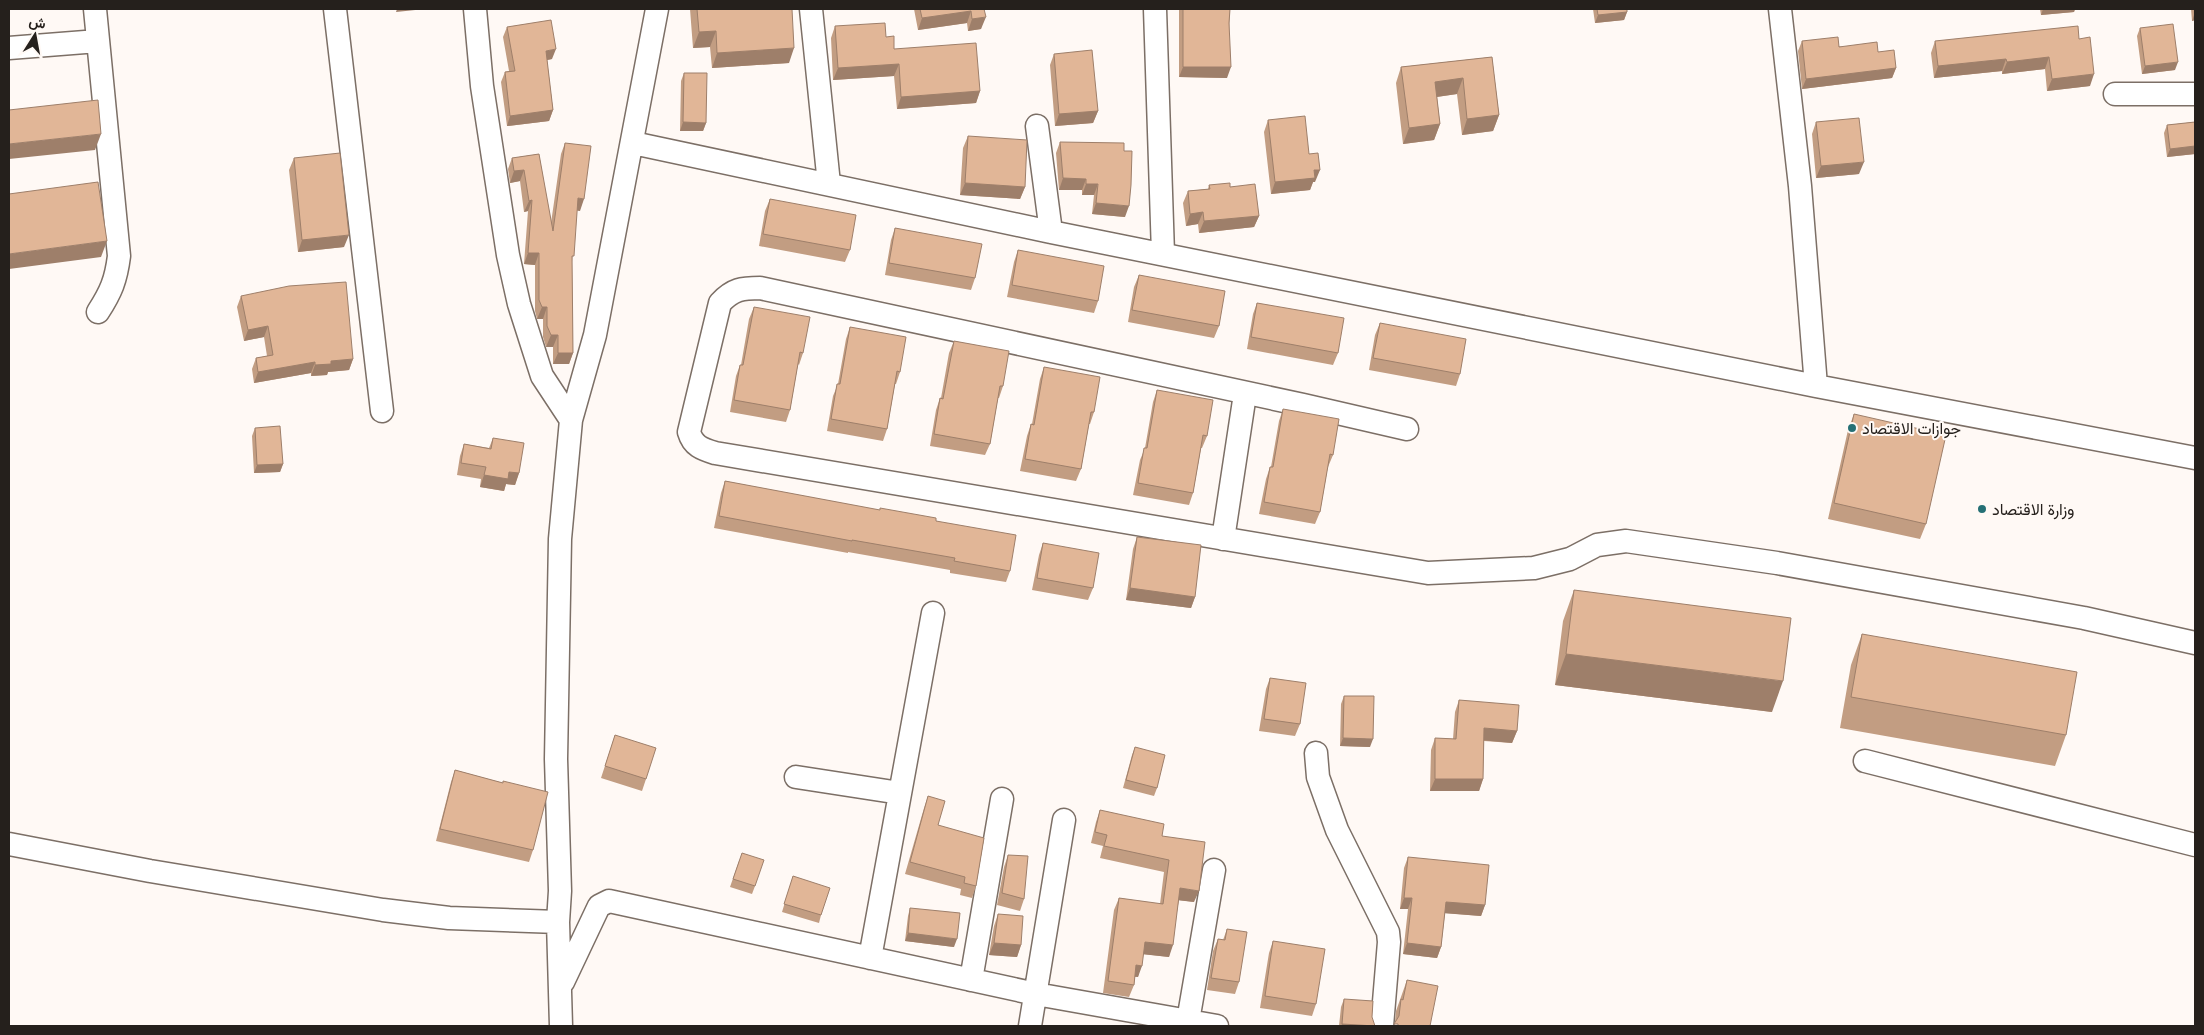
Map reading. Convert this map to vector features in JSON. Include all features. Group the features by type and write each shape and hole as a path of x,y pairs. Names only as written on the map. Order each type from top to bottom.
{"street":[{"path":"95,9 119,256 117,273 111,292 98,312"},
{"path":"335,9 382,411"},
{"path":"475,9 483,96 508,256 519,304 542,376 571,420"},
{"path":"561,1026 558,922 560,891 556,759 560,539 571,420 595,335 657,9"},
{"path":"811,9 829,184"},
{"path":"1155,9 1163,254"},
{"path":"1780,9 1800,186 1816,386"},
{"path":"9,48 98,41"},
{"path":"2115,94 2195,94"},
{"path":"1038,126 1051,232"},
{"path":"633,143 1051,232 1816,386 2195,458"},
{"path":"1407,429 760,288 742,288 730,293 720,302 688,432 692,442 702,449 715,453 1428,573 1534,568 1570,559 1597,545 1626,541 1776,563 2065,614 2195,642"},
{"path":"1223,539 1245,394"},
{"path":"870,958 933,613"},
{"path":"1316,753 1318,777 1337,830 1388,932 1389,942 1382,1026"},
{"path":"1865,761 2195,846"},
{"path":"796,777 900,793"},
{"path":"971,980 1002,799"},
{"path":"1030,1026 1064,820"},
{"path":"9,844 150,871 383,910 449,918 558,922"},
{"path":"1188,1021 1214,870"},
{"path":"561,986 599,906 609,902 1036,994 1217,1026"}],"building":[{"path":"697,9 792,9 794,48 717,53 716,31 699,32"},
{"path":"920,9 984,9 986,17 972,19 971,11 922,18"},
{"path":"1183,9 1230,9 1231,67 1183,67"},
{"path":"1597,9 1627,9 1627,12 1598,15"},
{"path":"551,20 556,49 546,51 553,110 510,116 505,72 515,71 507,27"},
{"path":"885,23 886,37 894,36 894,49 976,43 980,91 901,97 899,64 838,68 835,26"},
{"path":"2173,24 2178,62 2145,66 2140,28"},
{"path":"2078,26 2079,39 2090,37 2094,74 2052,79 2049,57 2007,62 2006,59 1938,66 1935,41"},
{"path":"1838,37 1839,47 1877,42 1878,52 1894,50 1896,68 1806,79 1802,41"},
{"path":"1092,50 1098,111 1059,114 1054,54"},
{"path":"1492,57 1499,115 1467,119 1463,78 1435,82 1440,124 1409,128 1401,67"},
{"path":"684,73 707,73 706,123 683,122"},
{"path":"98,100 101,134 9,144 9,110"},
{"path":"1305,116 1309,154 1318,153 1320,170 1314,170 1315,178 1275,182 1268,120"},
{"path":"1859,118 1864,162 1821,166 1816,122"},
{"path":"2195,122 2195,146 2170,149 2167,125"},
{"path":"968,136 1027,140 1025,187 965,183"},
{"path":"1060,142 1124,143 1124,151 1132,151 1129,206 1096,203 1098,184 1086,184 1086,179 1063,178"},
{"path":"565,143 591,146 584,199 578,198 574,256 572,256 573,353 558,353 558,335 551,335 547,326 547,307 542,307 539,300 539,253 528,253 532,200 529,201 524,170 514,171 512,158 539,154 553,231"},
{"path":"340,153 349,235 302,240 294,158"},
{"path":"98,182 107,241 9,254 9,194"},
{"path":"1230,183 1230,187 1255,184 1259,216 1204,221 1203,212 1190,214 1188,191 1210,189 1209,185"},
{"path":"770,199 856,215 850,250 763,234"},
{"path":"895,228 982,244 975,278 889,263"},
{"path":"1018,250 1104,266 1098,301 1012,285"},
{"path":"1139,275 1225,291 1219,326 1132,310"},
{"path":"346,282 353,359 331,361 331,364 315,365 315,362 258,372 256,358 273,355 268,326 248,330 241,296 289,286"},
{"path":"1257,303 1344,318 1338,353 1251,337"},
{"path":"754,307 810,317 803,353 800,352 790,410 734,400"},
{"path":"1380,323 1466,339 1460,374 1373,358"},
{"path":"850,327 906,337 900,372 897,371 887,429 831,419 837,384 840,384"},
{"path":"954,341 1009,351 1003,386 1000,386 990,444 934,434 940,398 943,399"},
{"path":"1044,367 1100,377 1094,412 1091,412 1081,469 1025,459 1031,424 1034,425"},
{"path":"1157,390 1213,400 1207,436 1203,435 1193,493 1138,483 1144,448 1147,448"},
{"path":"1283,409 1339,419 1333,455 1330,454 1320,512 1264,502 1270,467 1273,467"},
{"path":"1854,414 1946,435 1926,524 1834,503"},
{"path":"280,426 283,464 257,465 255,428"},
{"path":"493,438 524,443 519,473 509,472 508,479 484,475 486,467 461,463 464,444 491,449"},
{"path":"725,481 880,510 880,508 936,518 936,521 1016,535 1010,571 954,561 955,558 719,516"},
{"path":"1137,537 1201,545 1195,597 1130,588"},
{"path":"1043,543 1099,553 1093,588 1037,578"},
{"path":"1574,590 1791,618 1783,681 1566,654"},
{"path":"1862,634 2077,672 2066,735 1851,697"},
{"path":"1270,678 1306,683 1300,724 1264,719"},
{"path":"1344,696 1374,696 1373,739 1343,738"},
{"path":"1459,700 1519,705 1517,731 1484,728 1483,779 1435,779 1435,738 1456,739"},
{"path":"615,735 656,748 646,779 605,766"},
{"path":"1135,747 1165,755 1157,788 1126,780"},
{"path":"455,770 503,783 503,781 548,792 533,850 440,829"},
{"path":"928,796 945,801 938,825 984,838 976,886 964,883 965,877 910,862"},
{"path":"1100,810 1164,824 1162,836 1205,842 1199,891 1180,888 1173,945 1145,942 1142,966 1136,965 1134,985 1108,981 1119,898 1163,904 1169,860 1104,846 1107,835 1095,832"},
{"path":"742,853 764,860 755,886 733,879"},
{"path":"1008,855 1028,856 1024,899 1002,893"},
{"path":"1408,857 1489,865 1485,905 1446,902 1441,947 1407,943 1412,898 1404,898"},
{"path":"793,876 830,888 821,915 784,904"},
{"path":"910,908 960,913 957,939 908,933"},
{"path":"998,914 1023,916 1021,945 994,943"},
{"path":"1227,929 1247,932 1239,982 1211,978 1218,939 1225,940"},
{"path":"1273,941 1325,949 1316,1004 1265,996"},
{"path":"1407,980 1438,986 1430,1026 1398,1026 1398,1024 1394,1024 1399,1016 1401,999 1403,1000"},
{"path":"1344,999 1373,1001 1372,1017 1375,1026 1342,1024"}],"place":[{"name":"جوازات الاقتصاد","path":"1852,428"},
{"name":"وزارة الاقتصاد","path":"1982,509"}]}
